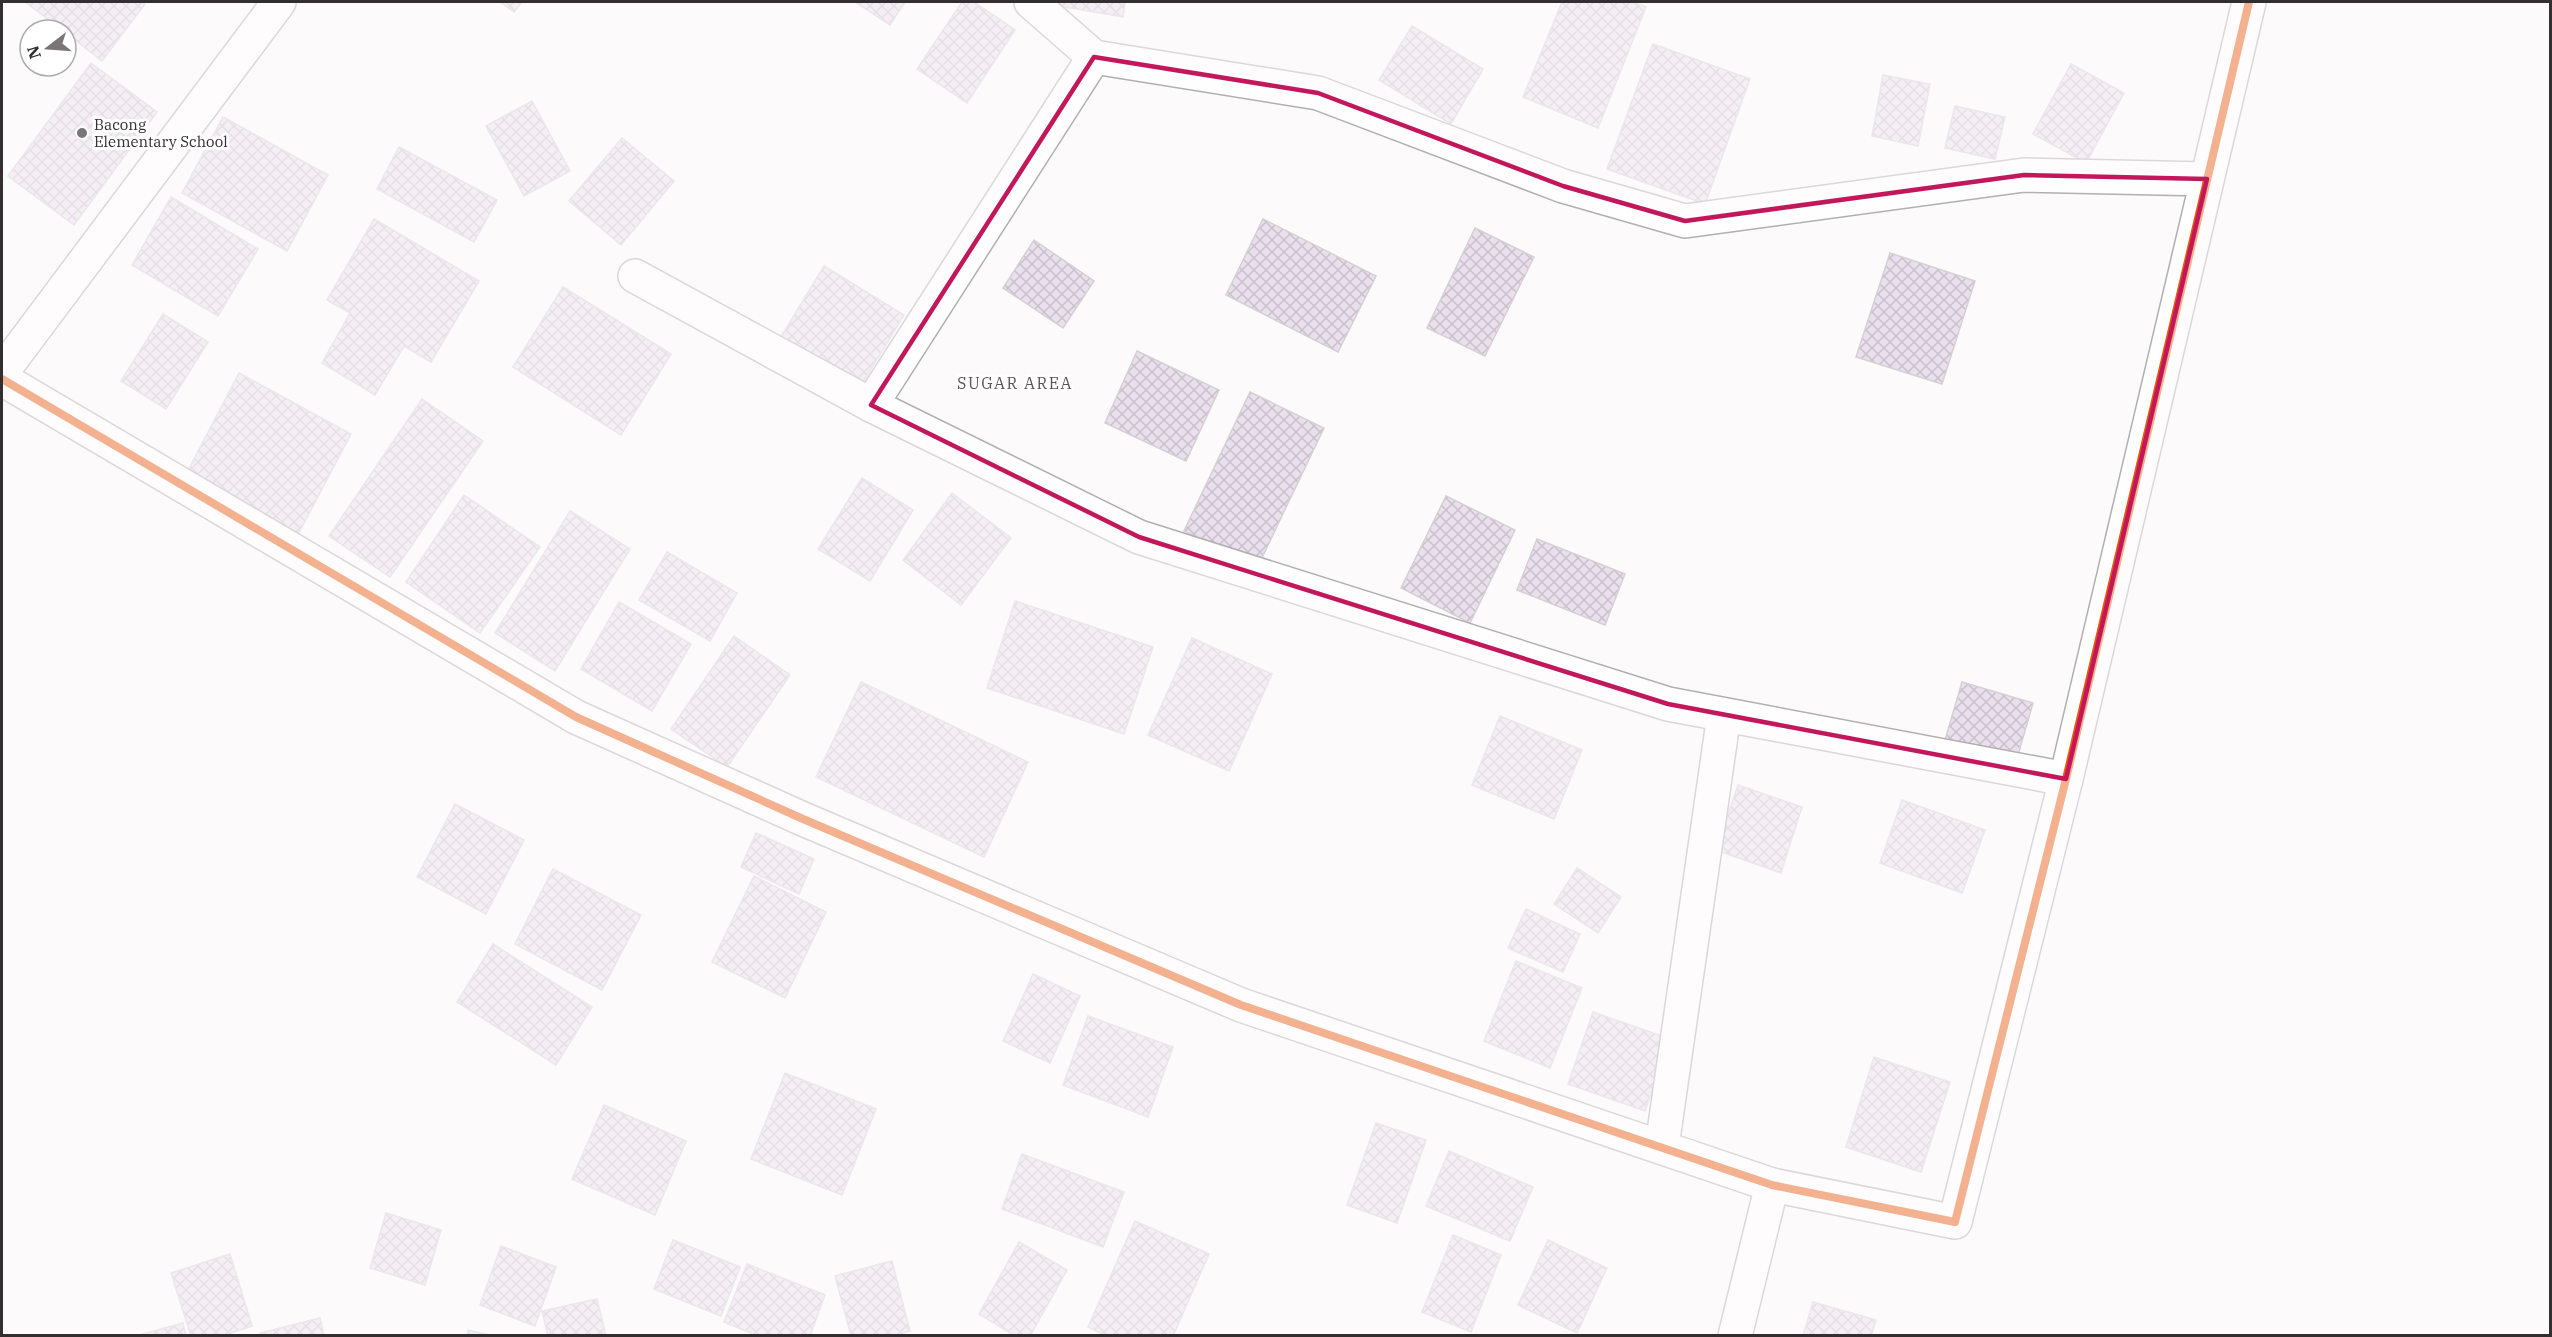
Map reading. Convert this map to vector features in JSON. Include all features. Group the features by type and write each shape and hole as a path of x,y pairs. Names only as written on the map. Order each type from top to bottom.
{"street":[{"path":"2,372 279,2"},
{"path":"1031,2 1094,57 1318,93 1563,186 1685,221 2024,175 2207,179"},
{"path":"2,379 576,717 803,819 1241,1005 1772,1185 1955,1222 2066,779 2249,2"},
{"path":"872,405 1094,57"},
{"path":"635,276 872,405 1139,537 1668,704 2066,779"},
{"path":"1662,1146 1724,715"},
{"path":"1735,1335 1772,1185"}],"highlighted area":[{"path":"1094,57 1318,93 1563,186 1685,221 2024,175 2207,179 2066,779 1668,704 1139,537 871,405"}],"building":[{"path":"25,2 142,2 145,4 102,61 78,42 78,18 46,18"},
{"path":"500,2 522,2 514,12"},
{"path":"855,2 905,2 890,25"},
{"path":"962,2 974,2 1015,30 967,103 917,69"},
{"path":"1054,2 1125,2 1123,17 1054,5"},
{"path":"1562,2 1632,2 1646,7 1598,128 1523,97"},
{"path":"1412,26 1483,69 1451,124 1379,80"},
{"path":"1653,44 1750,79 1705,204 1607,169"},
{"path":"91,63 157,112 74,225 8,176"},
{"path":"2071,64 2124,93 2086,163 2033,134"},
{"path":"1883,75 1930,84 1918,146 1872,136"},
{"path":"532,101 570,171 524,196 486,126"},
{"path":"1955,106 2005,117 1995,159 1945,148"},
{"path":"223,117 328,175 287,251 182,193"},
{"path":"622,138 674,181 621,245 569,201"},
{"path":"399,147 497,200 474,242 377,189"},
{"path":"171,197 258,249 218,316 132,265"},
{"path":"374,219 479,281 431,362 404,346 375,395 322,363 350,313 327,300"},
{"path":"1263,219 1376,276 1338,352 1226,295"},
{"path":"1475,228 1534,257 1485,356 1427,328"},
{"path":"1034,240 1094,281 1063,328 1003,288"},
{"path":"1890,253 1975,281 1942,384 1856,357"},
{"path":"824,266 904,315 859,389 779,340"},
{"path":"563,287 671,354 621,435 513,367"},
{"path":"163,314 208,342 166,409 121,381"},
{"path":"1137,351 1219,390 1186,461 1105,423"},
{"path":"239,373 351,434 294,542 182,482"},
{"path":"1250,392 1324,428 1258,566 1184,531"},
{"path":"422,399 483,441 390,577 329,536"},
{"path":"862,478 913,510 870,581 818,549"},
{"path":"952,493 1011,538 961,605 903,560"},
{"path":"464,495 540,547 480,633 406,582"},
{"path":"1446,496 1515,530 1470,623 1401,588"},
{"path":"570,511 630,549 555,671 495,633"},
{"path":"1537,539 1625,574 1605,625 1517,590"},
{"path":"667,552 737,593 710,641 639,600"},
{"path":"1015,601 1153,647 1124,734 987,688"},
{"path":"619,602 691,644 652,711 581,669"},
{"path":"734,636 790,675 727,767 671,729"},
{"path":"1192,638 1272,674 1229,771 1148,735"},
{"path":"861,682 1028,762 984,857 816,777"},
{"path":"1962,682 2033,703 2016,762 1945,740"},
{"path":"1500,716 1582,750 1554,819 1472,785"},
{"path":"1738,785 1802,807 1781,873 1716,850"},
{"path":"1902,800 1985,830 1962,893 1880,863"},
{"path":"455,804 524,840 486,914 417,877"},
{"path":"756,833 814,859 799,894 741,867"},
{"path":"1577,868 1621,897 1598,933 1554,904"},
{"path":"553,869 641,915 602,990 515,944"},
{"path":"754,876 826,912 785,998 712,962"},
{"path":"1526,909 1580,934 1563,972 1508,948"},
{"path":"493,944 592,1007 556,1065 457,1002"},
{"path":"1516,961 1582,988 1550,1068 1484,1041"},
{"path":"1033,974 1080,996 1050,1063 1003,1041"},
{"path":"1593,1012 1670,1039 1645,1111 1568,1084"},
{"path":"1088,1016 1173,1047 1148,1117 1063,1085"},
{"path":"1874,1057 1950,1082 1921,1172 1846,1147"},
{"path":"785,1073 876,1109 842,1195 751,1159"},
{"path":"604,1105 686,1141 655,1215 572,1179"},
{"path":"1376,1123 1426,1140 1397,1223 1347,1205"},
{"path":"1449,1151 1533,1187 1510,1241 1426,1206"},
{"path":"1022,1154 1124,1192 1103,1247 1002,1209"},
{"path":"386,1213 441,1230 425,1285 370,1268"},
{"path":"1135,1221 1209,1254 1173,1336 1106,1336 1088,1327"},
{"path":"1453,1235 1501,1255 1471,1332 1422,1312"},
{"path":"673,1240 740,1267 721,1316 654,1289"},
{"path":"1548,1240 1607,1268 1577,1333 1518,1305"},
{"path":"1019,1242 1067,1270 1030,1336 1015,1336 979,1314"},
{"path":"501,1246 556,1267 535,1326 480,1305"},
{"path":"230,1254 252,1326 222,1336 191,1336 171,1273"},
{"path":"892,1261 910,1331 893,1336 851,1336 835,1276"},
{"path":"747,1264 825,1295 810,1336 758,1336 724,1322"},
{"path":"597,1299 606,1336 548,1336 542,1311"},
{"path":"1813,1302 1876,1320 1871,1336 1803,1336"},
{"path":"320,1318 324,1336 260,1336 260,1333"},
{"path":"183,1323 186,1336 136,1336"},
{"path":"468,1330 493,1336 467,1336"}],"cycle path":[{"path":"2,379 576,717 803,819 1241,1005 1772,1185 1955,1222 2066,779 2249,2"}],"place":[{"name":"Bacong Elementary School","path":"82,133"}],"district":[{"name":"SUGAR AREA","path":"1015,383"}]}
